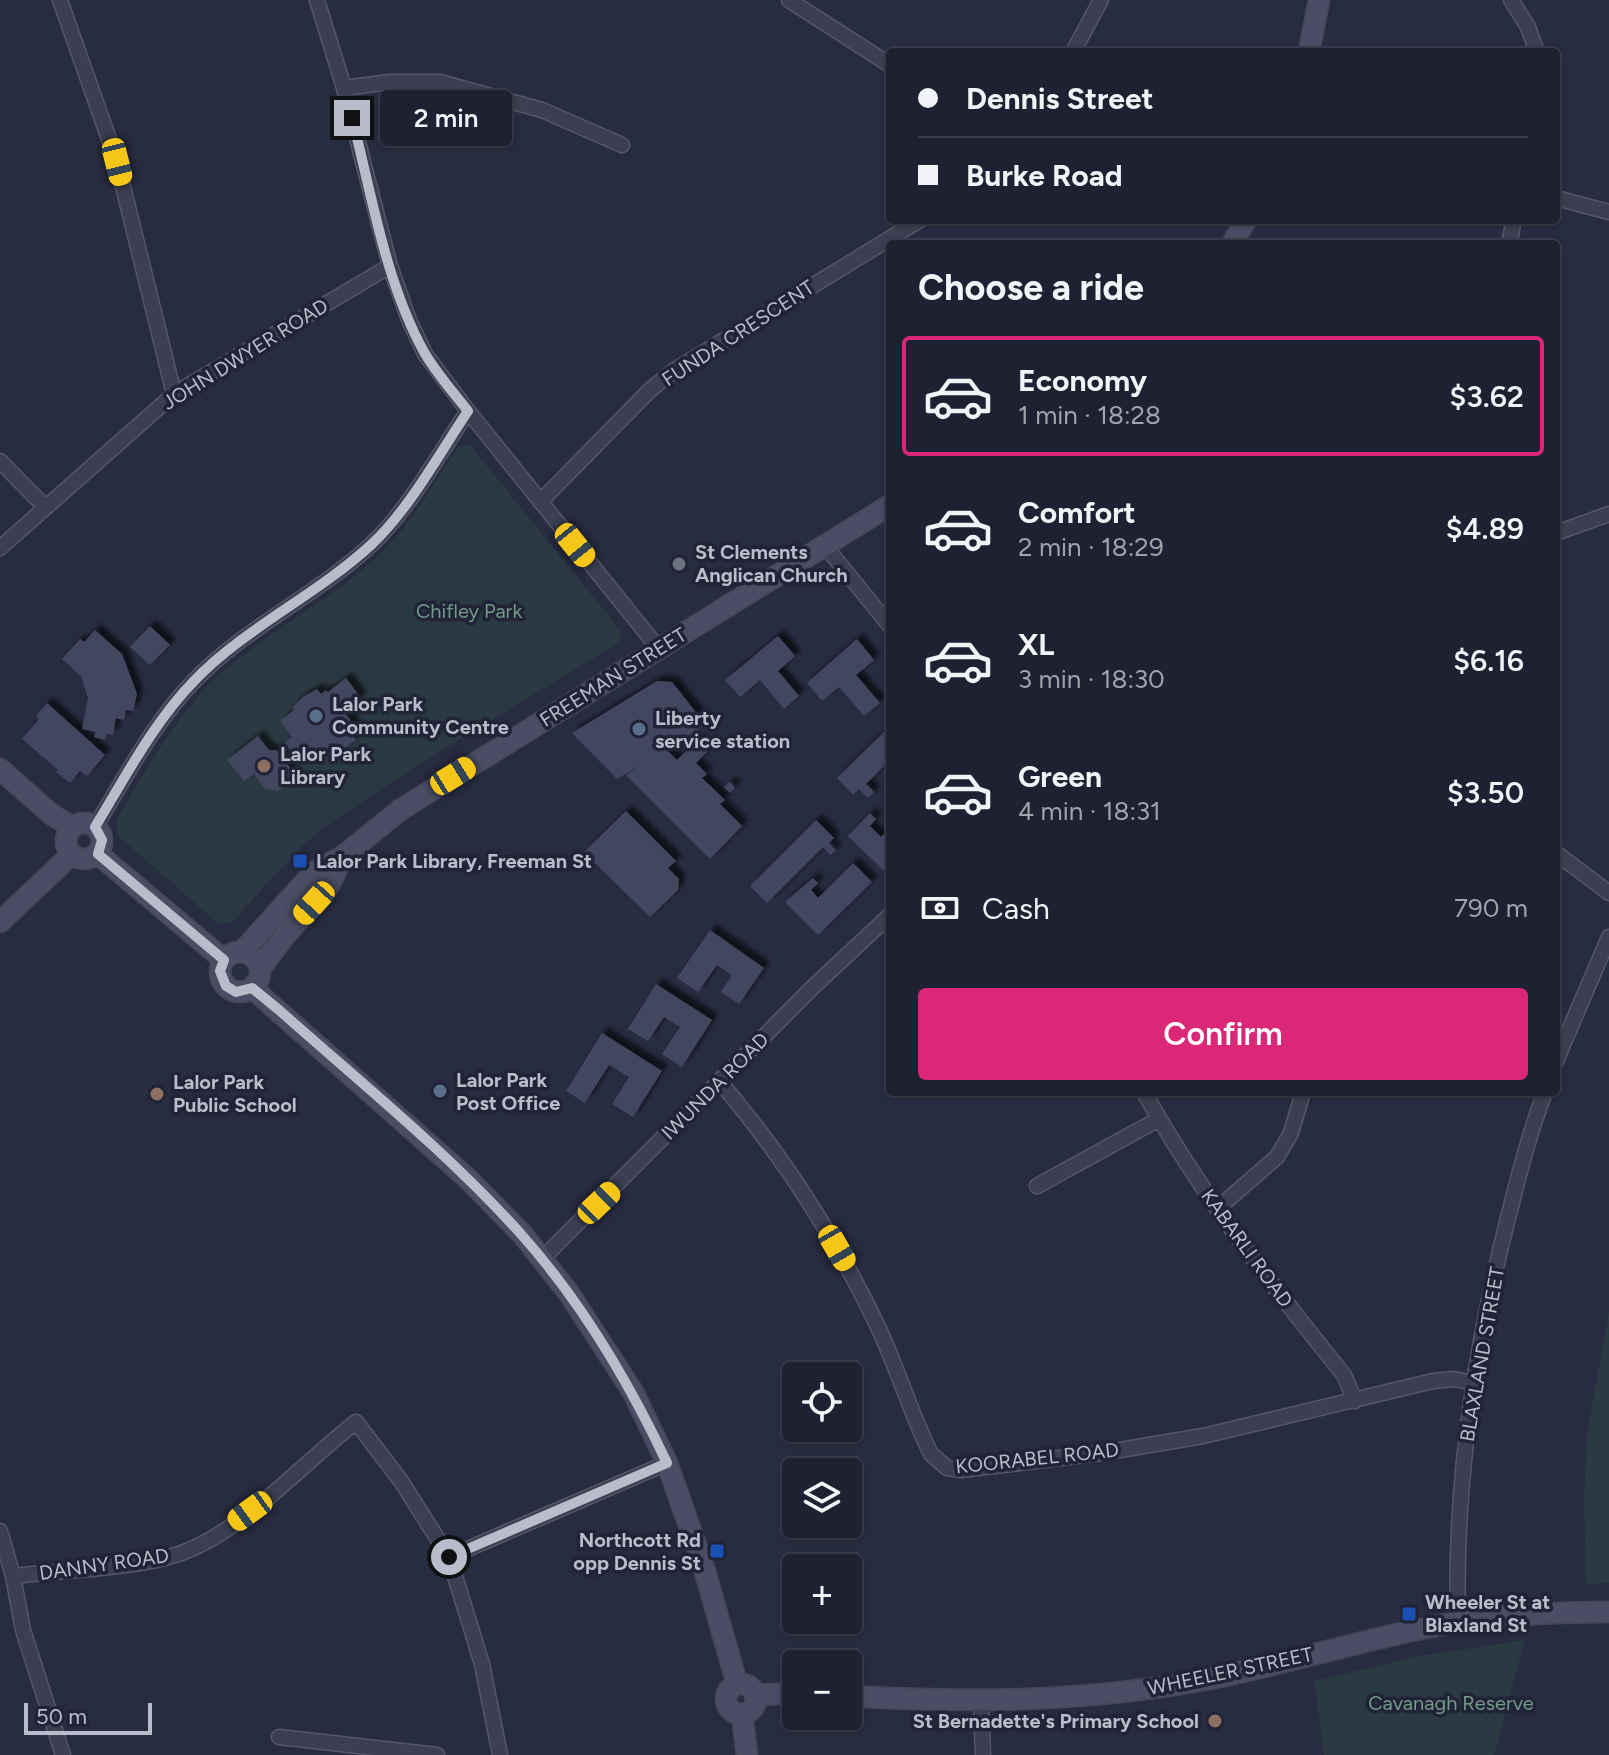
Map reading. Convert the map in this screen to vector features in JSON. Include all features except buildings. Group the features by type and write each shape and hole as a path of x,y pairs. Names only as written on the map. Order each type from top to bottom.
{"street":[{"path":"60,0 117,162 174,394"},
{"path":"317,0 344,88 390,266 425,354 659,649"},
{"path":"789,0 886,62"},
{"path":"1075,48 1101,0"},
{"path":"1310,48 1319,0"},
{"path":"1511,0 1528,27 1536,48"},
{"path":"344,88 390,82 440,82 542,110 622,145"},
{"path":"1560,199 1609,212"},
{"name":"FUNDA CRESCENT","path":"888,240 914,224"},
{"name":"FUNDA CRESCENT","path":"540,502 664,378 886,241"},
{"name":"JOHN DWYER ROAD","path":"0,548 174,394 390,266"},
{"path":"95,827 146,745 191,684 235,644 326,581 381,534 468,411"},
{"path":"0,461 45,507"},
{"name":"FREEMAN STREET","path":"233,956 314,872 342,857 400,810 886,508"},
{"path":"1560,532 1609,514"},
{"path":"825,546 886,621"},
{"path":"0,769 51,814 72,827"},
{"path":"83,823 95,827 102,840 98,854 88,859 71,855 65,841 72,827 83,823"},
{"path":"98,854 233,956 254,957 260,969 259,980 252,988 236,992 226,986 220,971 233,956"},
{"path":"0,922 71,855"},
{"path":"1560,856 1609,893"},
{"name":"FREEMAN STREET","path":"260,969 329,886 342,857"},
{"name":"IWUNDA ROAD","path":"542,1259 813,987 886,919"},
{"path":"1560,1052 1609,937"},
{"path":"252,988 467,1178 542,1259 576,1304 625,1379 667,1463 697,1547 737,1684"},
{"name":"KOORABEL ROAD","path":"720,1082 774,1150 827,1232 879,1330 931,1454 947,1468 961,1470 1160,1443 1203,1436 1433,1381 1454,1379 1474,1383"},
{"name":"KABARLI ROAD","path":"1146,1096 1217,1209 1278,1293 1344,1375 1355,1401"},
{"path":"1217,1209 1277,1157 1291,1133 1302,1096"},
{"name":"BLAXLAND STREET","path":"1458,1622 1459,1528 1474,1383 1495,1272 1521,1169 1544,1096"},
{"path":"1037,1186 1159,1119"},
{"name":"DANNY ROAD","path":"13,1576 154,1560 185,1552 215,1537 250,1511 356,1422 401,1481 449,1557 482,1664 500,1755"},
{"path":"449,1557 667,1463"},
{"path":"0,1531 13,1576 23,1630 63,1755"},
{"name":"WHEELER STREET","path":"862,1697 981,1702 1075,1698 1207,1680 1458,1622 1557,1612 1609,1612"},
{"path":"737,1684 749,1686 755,1695 754,1706 742,1714 730,1709 726,1699 727,1691 737,1684"},
{"path":"755,1695 782,1694"},
{"path":"981,1702 983,1755"},
{"path":"742,1714 747,1755"},
{"path":"279,1737 437,1755"}],"green space":[{"name":"Chifley Park","path":"470,445 621,631 620,642 426,760 327,825 302,846 231,923 219,924 118,836 116,821 162,745 202,692 236,661 371,563 408,522 459,446"},
{"path":"1609,1309 1609,1583 1586,1584 1584,1500 1587,1435"},
{"name":"Cavanagh Reserve","path":"1525,1640 1494,1755 1324,1755 1314,1681 1419,1656"}],"place":[{"name":"St Clements Anglican Church","path":"679,564"},
{"name":"Lalor Park Community Centre","path":"316,716"},
{"name":"Liberty service station","path":"639,729"},
{"name":"Lalor Park Library","path":"264,766"},
{"name":"Lalor Park Library, Freeman St","path":"300,861"},
{"name":"Lalor Park Post Office","path":"440,1091"},
{"name":"Lalor Park Public School","path":"157,1094"},
{"name":"Northcott Rd opp Dennis St","path":"717,1551"},
{"name":"Wheeler St at Blaxland St","path":"1409,1614"},
{"name":"St Bernadette's Primary School","path":"1215,1721"}],"route":[{"path":"352,118 390,266 409,320 436,371 468,411 392,523 370,545 326,581 235,644 191,684 146,745 95,827 102,840 98,854 224,960 220,977 226,986 236,992 252,988 279,1010 467,1178 522,1234 568,1292 633,1392 667,1463 449,1557"}]}
